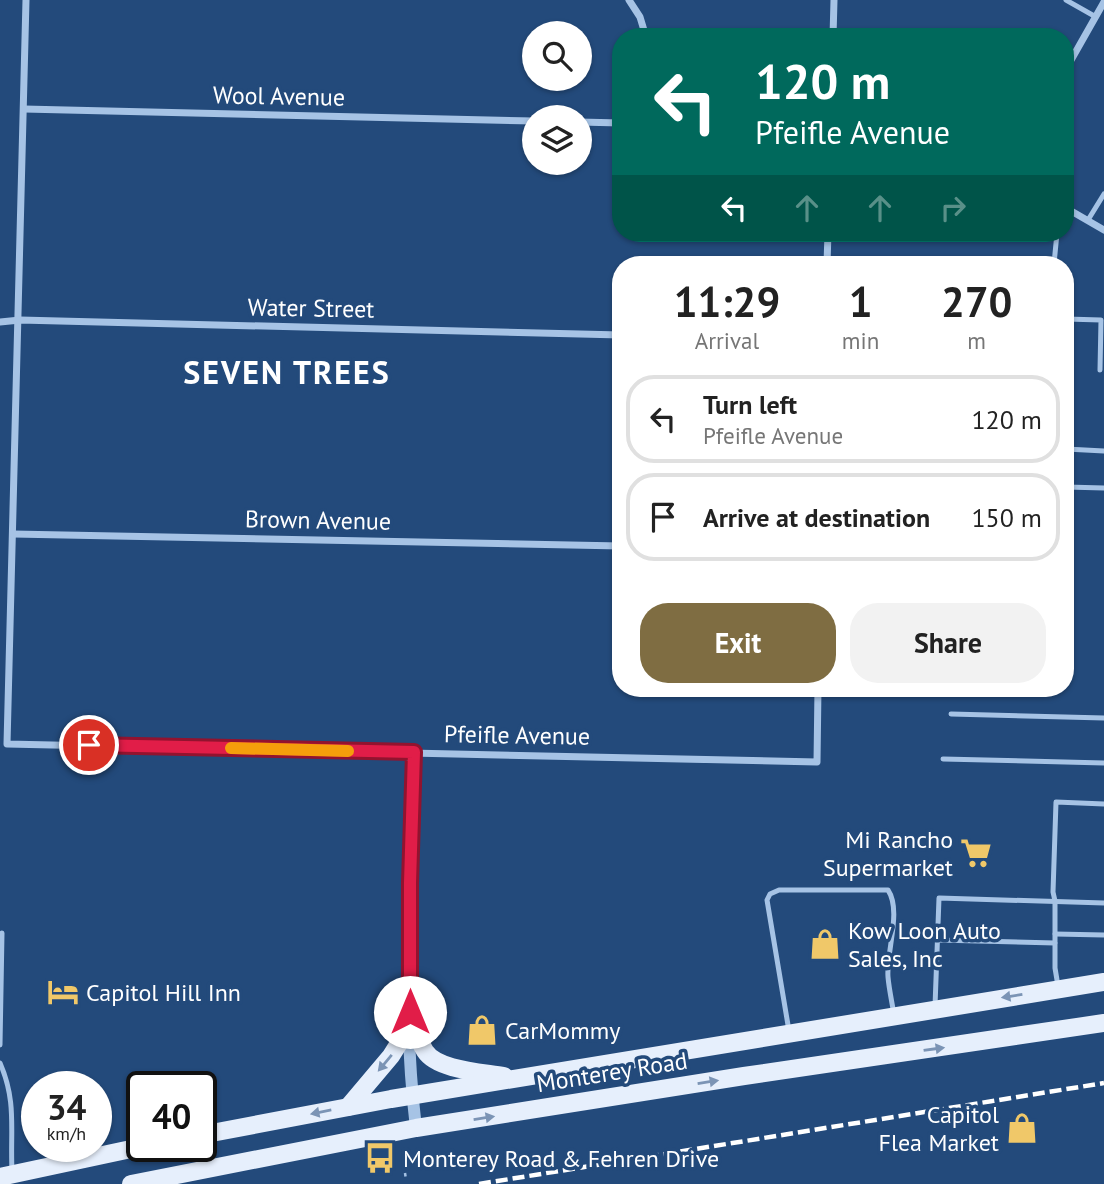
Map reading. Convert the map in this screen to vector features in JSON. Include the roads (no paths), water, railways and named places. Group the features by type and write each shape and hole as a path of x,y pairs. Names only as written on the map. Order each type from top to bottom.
{"main road":[{"name":"Monterey Road","path":"217,1132 412,1096 1104,982"},
{"path":"410,1013 425,1051 437,1062 514,1079"},
{"path":"348,1107 391,1056 401,1040 410,1013"},
{"name":"Monterey Road","path":"131,1184 416,1128 1104,1023"},
{"path":"6,1176 126,1150"}],"street":[{"path":"13,534 26,0"},
{"path":"629,0 643,28"},
{"path":"833,28 834,0"},
{"path":"1074,55 1104,2"},
{"name":"Wool Avenue","path":"24,109 522,121"},
{"path":"592,122 612,122"},
{"path":"1074,214 1104,230"},
{"name":"Water Street","path":"0,321 612,335"},
{"name":"Brown Avenue","path":"13,534 612,546"},
{"name":"Pfeifle Avenue","path":"13,534 7,744 817,762 818,697"},
{"path":"414,752 410,883 410,1074 416,1128"}],"lane":[{"path":"1066,0 1096,17"},
{"path":"1088,220 1104,194"},
{"path":"1074,319 1101,320 1100,370"},
{"path":"1074,449 1104,451"},
{"path":"1074,487 1104,488"},
{"path":"951,714 1104,718"},
{"path":"943,760 1104,763"},
{"path":"1059,989 1055,968 1053,892 1056,802 1104,804"},
{"path":"789,1034 767,900 770,894 779,890 888,890 892,897 892,941 888,975 895,1016"},
{"path":"935,1009 939,898 1104,903"},
{"path":"0,1045 2,933"},
{"path":"1055,934 1104,935"},
{"path":"937,940 1055,943"},
{"path":"0,1063 9,1085 12,1104 6,1176"}],"railway":[{"path":"479,1184 1104,1083"}],"place":[{"name":"Mi Rancho Supermarket","path":"976,853"},
{"name":"Kow Loon Auto Sales, Inc","path":"825,944"},
{"name":"Capitol Hill Inn","path":"63,992"},
{"name":"CarMommy","path":"482,1030"},
{"name":"Capitol Flea Market","path":"1022,1128"},
{"name":"Monterey Road & Fehren Drive","path":"380,1158"}],"district":[{"name":"SEVEN TREES","path":"287,372"}]}
